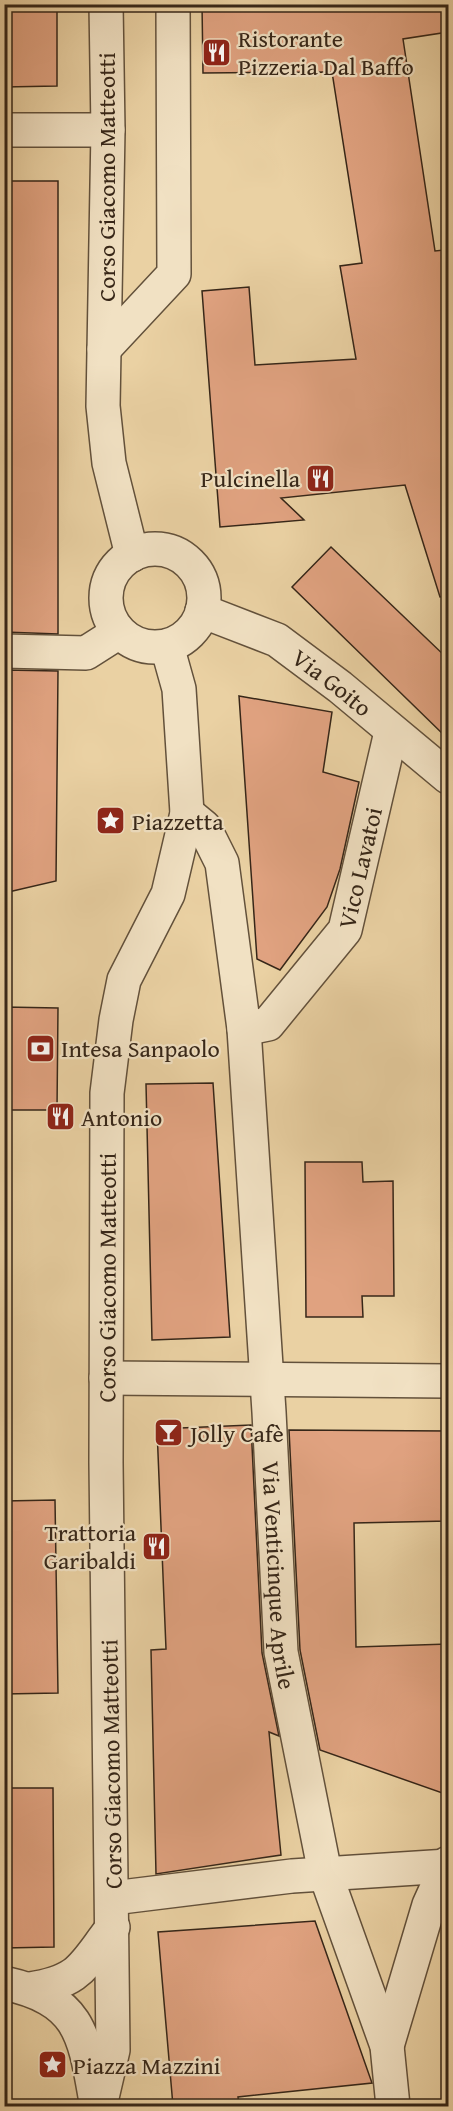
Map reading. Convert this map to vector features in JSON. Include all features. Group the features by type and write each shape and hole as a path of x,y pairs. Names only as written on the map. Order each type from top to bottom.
{"street":[{"name":"Corso Giacomo Matteotti","path":"106,4 108,130 103,406 109,463 132,555"},
{"name":"Corso Giacomo Matteotti","path":"104,350 174,274 173,4"},
{"path":"4,130 108,130"},
{"path":"147,549 163,550 179,555 200,579 204,595 202,611 195,627 183,638 167,646 150,648 133,643 119,632 109,617 105,599 108,582 118,566 132,555 147,549"},
{"name":"Via Goito","path":"202,611 277,640 340,687 391,732 418,750 448,777"},
{"path":"4,651 86,653 119,632"},
{"name":"Corso Giacomo Matteotti","path":"98,2106 113,2050 106,1378 107,1093 116,1020 124,980 168,894 187,813 179,689 167,646"},
{"name":"Vico Lavatoi","path":"244,1029 268,1024 345,930 391,732"},
{"name":"Via Venticinque Aprile","path":"187,813 204,827 222,863 244,1029 266,1377 280,1652 325,1873 387,2046 393,2106"},
{"path":"106,1378 266,1377 448,1381"},
{"path":"17,1986 57,1985 75,1976 113,1912 325,1873 448,1865 429,1905 387,2046"},
{"path":"17,1986 64,2008 75,2023 91,2069 98,2106"}],"building":[{"path":"4,4 57,4 57,86 4,87"},
{"path":"202,4 448,4 448,32 403,39 435,251 444,250 448,275 448,596 440,597 405,485 281,498 304,520 220,527 202,291 249,287 255,365 356,359 340,266 362,263 332,72 203,73"},
{"path":"4,181 58,181 58,634 4,632"},
{"path":"331,547 448,659 448,739 292,587"},
{"path":"4,670 58,671 56,881 4,893"},
{"path":"239,696 332,712 323,772 359,782 340,869 327,907 280,970 257,959"},
{"path":"4,1007 58,1008 57,1110 4,1110"},
{"path":"213,1083 230,1337 152,1340 146,1084"},
{"path":"305,1162 362,1162 363,1182 393,1181 394,1296 362,1296 363,1317 306,1317"},
{"path":"251,1425 262,1653 279,1736 269,1732 281,1855 156,1874 151,1650 166,1649 157,1429"},
{"path":"289,1430 448,1431 448,1521 354,1523 356,1647 448,1644 448,1795 320,1750 300,1650"},
{"path":"55,1500 58,1693 4,1694 4,1501"},
{"path":"4,1788 53,1788 54,1947 4,1948"},
{"path":"315,1921 372,2083 238,2097 239,2106 173,2106 158,1932"}],"place":[{"name":"Ristorante Pizzeria Dal Baffo","path":"217,52"},
{"name":"Pulcinella","path":"321,478"},
{"name":"Piazzetta","path":"111,821"},
{"name":"Intesa Sanpaolo","path":"40,1048"},
{"name":"Antonio","path":"60,1117"},
{"name":"Jolly Cafè","path":"169,1433"},
{"name":"Trattoria Garibaldi","path":"157,1546"},
{"name":"Piazza Mazzini","path":"52,2065"}]}
